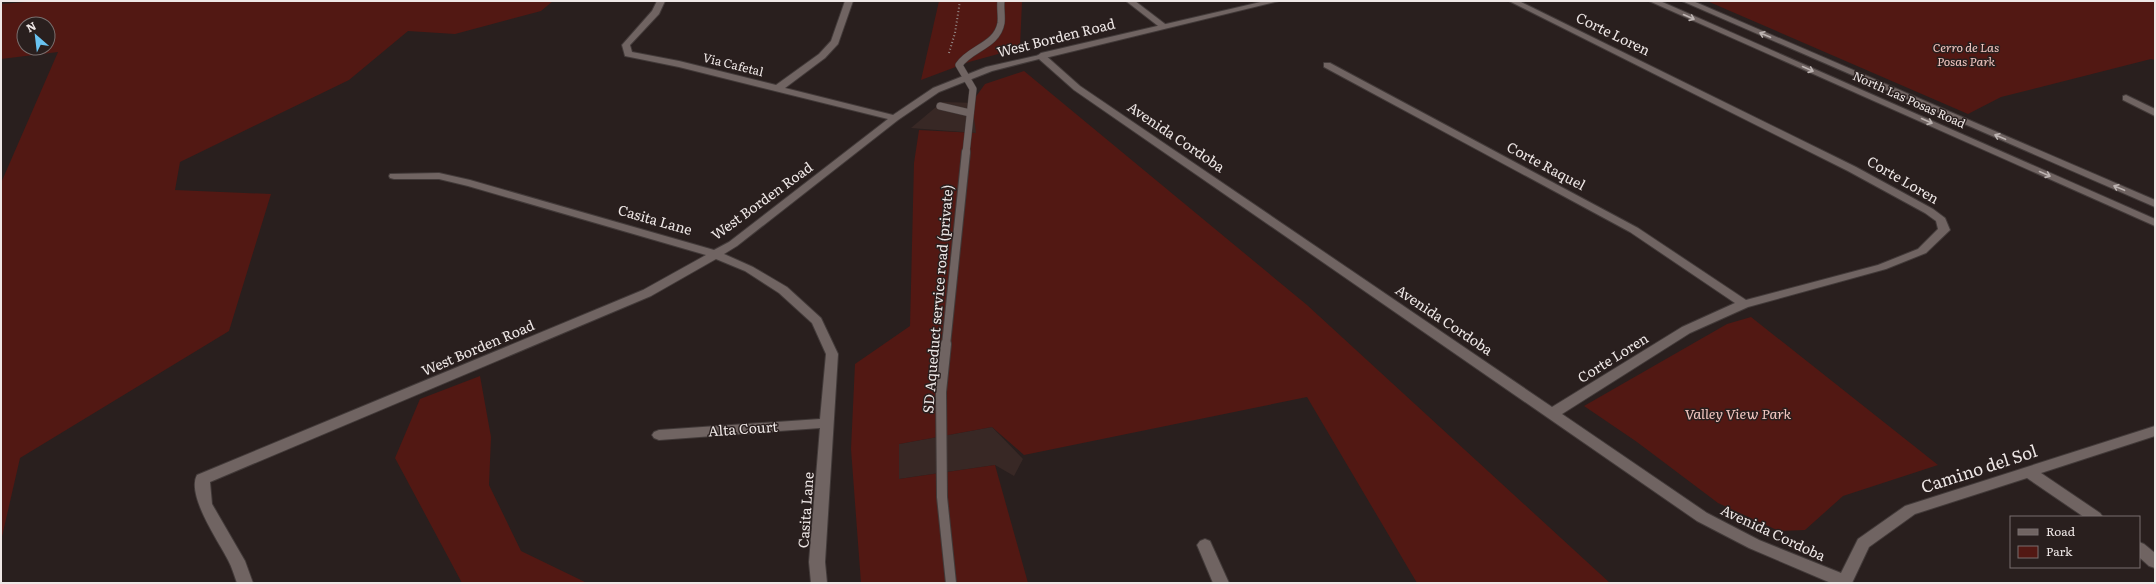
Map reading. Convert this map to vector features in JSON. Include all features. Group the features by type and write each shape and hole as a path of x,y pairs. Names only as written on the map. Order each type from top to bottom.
{"street":[{"name":"Via Cafetal","path":"660,1 656,12 626,45 628,54 679,64 895,118"},
{"path":"777,89 822,56 835,42 848,1"},
{"path":"1130,1 1165,27"},
{"name":"West Borden Road","path":"244,583 237,561 205,504 202,479 647,293 733,244 895,118 936,90 966,77 1041,56 1275,1"},
{"name":"Corte Loren","path":"1513,1 1852,169 1929,211 1941,220 1944,230 1922,251 1882,267 1744,304 1686,330 1553,413"},
{"name":"North Las Posas Road","path":"1653,1 2155,223"},
{"name":"North Las Posas Road","path":"1686,1 2155,204"},
{"name":"Avenida Cordoba","path":"1041,56 1077,88 1702,516 1754,544 1844,583"},
{"name":"Corte Raquel","path":"1327,65 1634,230 1744,304"},
{"path":"2126,98 2155,113"},
{"name":"Casita Lane","path":"394,176 439,176 470,183 715,254 749,269 783,290 817,321 832,354 817,562 819,583"},
{"name":"Alta Court","path":"659,435 827,423"},
{"name":"Camino del Sol","path":"1844,583 1863,543 1910,510 2155,431"},
{"path":"2029,472 2094,516"},
{"path":"1205,545 1221,583"},
{"path":"2140,549 2155,562"}],"lane":[{"path":"961,62 971,52 993,42 1000,26 1000,1"},
{"name":"SD Aqueduct service road (private)","path":"951,583 942,497 941,392 973,89 959,65 961,62"},
{"path":"940,106 970,113"}],"path":[{"path":"960,1 955,33 946,61 953,64 961,62"}],"shaded area":[{"path":"942,102 979,103 976,133 911,128"},
{"path":"992,427 1023,459 1014,476 995,465 899,479 899,444"}],"green space":[{"path":"39,1 553,1 541,11 455,34 408,31 349,80 180,162 175,190 271,194 229,331 20,458 1,541 1,183 58,52 56,52 56,16 16,16 16,56 25,56 1,59 1,4"},
{"path":"939,1 1022,1 1020,48 969,62 921,80"},
{"name":"Cerro de Las Posas Park","path":"1707,1 2155,1 2155,60 2151,59 2001,97 1968,114"},
{"path":"1024,71 1307,305 1610,583 1417,583 1307,397 1024,455 992,427 899,444 899,479 995,465 1028,583 861,583 851,449 855,364 910,326 914,163 919,130 976,133 972,102 985,84"},
{"name":"Valley View Park","path":"1751,317 1938,465 1843,496 1805,530 1779,531 1718,503 1637,442 1584,406 1727,324"},
{"path":"480,376 491,437 489,485 521,551 587,583 462,583 395,458 420,399"}]}
